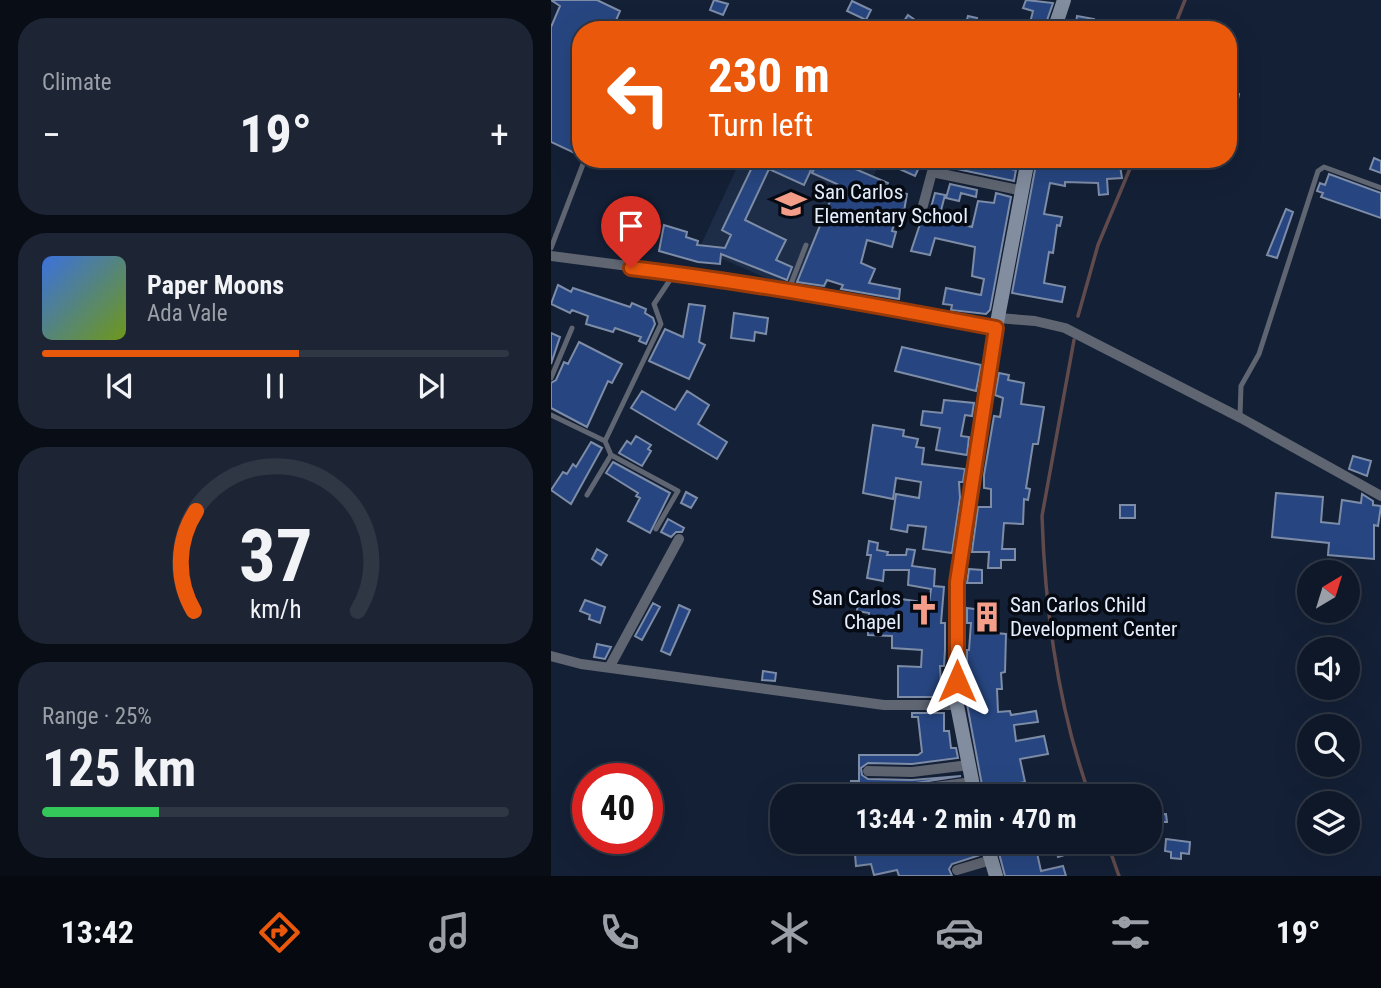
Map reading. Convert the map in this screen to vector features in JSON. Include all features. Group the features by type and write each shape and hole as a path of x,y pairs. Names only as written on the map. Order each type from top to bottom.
{"street":[{"path":"1057,21 1064,0"},
{"path":"973,784 957,705 957,582 997,323 1027,168"},
{"path":"921,214 932,172 1023,191"},
{"path":"551,256 789,289 997,323 1035,321 1065,328 1241,418 1381,496"},
{"path":"610,666 679,539"},
{"path":"551,656 581,664 884,705 957,705"},
{"path":"868,771 911,772 969,765"},
{"path":"989,854 995,876"},
{"path":"957,870 991,860"}],"lane":[{"path":"1241,418 1238,408 1241,386 1259,354 1318,171 1324,167 1381,188"},
{"path":"551,247 582,168"},
{"path":"789,289 807,245"},
{"path":"605,442 661,324 654,304 675,274"},
{"path":"551,378 572,328"},
{"path":"551,415 605,442 611,455 678,491 656,529"},
{"path":"587,495 611,455"}],"shaded area":[{"name":"San Carlos Elementary School","path":"737,168 877,168 820,301 699,249"}],"building":[{"path":"551,0 597,0 620,11 616,21 572,21 572,152 551,142 551,27 560,6"},
{"path":"714,0 728,4 723,15 710,10"},
{"path":"1026,0 1053,3 1047,21 1030,21 1033,11 1023,8"},
{"path":"852,1 871,10 866,20 847,11"},
{"path":"908,15 917,21 904,21"},
{"path":"968,16 977,18 976,21 967,21"},
{"path":"1077,16 1094,19 1094,21 1076,21"},
{"path":"1374,158 1381,161 1381,173 1370,169"},
{"path":"752,168 811,170 804,185 769,169 745,220 786,240 776,260 792,267 787,280 721,254 720,264 698,262 659,251 664,225 687,232 686,237 698,241 697,245 725,248 731,235 722,230"},
{"path":"814,168 853,168 888,183 886,188 907,194 903,217 897,215 892,231 896,232 892,247 867,240 861,263 875,269 869,283 900,289 899,299 841,289 843,285 827,280 824,286 797,282 837,184 812,173"},
{"path":"897,168 919,168 915,176"},
{"path":"1006,168 1016,170 1014,181 957,169"},
{"path":"1035,168 1120,168 1122,178 1107,179 1108,194 1099,195 1098,183 1065,182 1065,186 1050,183 1044,214 1062,217 1060,226 1057,225 1053,253 1049,252 1044,283 1065,287 1062,302 1012,293"},
{"path":"1329,174 1381,193 1381,218 1321,197 1323,193 1317,191 1320,183 1325,185"},
{"path":"950,184 977,190 976,197 961,193 959,201 946,198"},
{"path":"935,193 945,195 939,218 972,227 978,201 994,203 996,193 1011,197 990,310 986,314 951,310 952,305 943,304 946,288 981,295 984,279 972,276 975,247 935,238 930,255 911,251 921,221 929,215"},
{"path":"1286,209 1293,212 1277,258 1267,255"},
{"path":"558,285 571,292 573,288 630,307 632,303 646,309 645,313 653,318 655,324 646,344 639,341 641,337 615,328 613,332 586,324 588,316 572,310 570,313 551,304"},
{"path":"689,304 705,306 699,342 705,345 689,379 649,361 665,329 683,337"},
{"path":"734,313 768,318 766,334 755,332 754,341 731,338"},
{"path":"551,333 560,337 551,364"},
{"path":"579,342 622,364 612,383 608,381 587,427 551,408 551,383 556,380 564,362 568,364"},
{"path":"902,347 981,365 976,391 895,371"},
{"path":"999,373 1009,375 1008,380 1024,383 1021,404 1044,407 1038,444 1033,444 1026,488 1030,489 1028,500 1024,499 1023,524 1004,523 1002,549 1015,549 1015,560 1001,560 1001,568 988,568 989,552 972,552 978,507 991,507 991,489 984,488 984,475 994,416 1000,417 1003,398 995,395"},
{"path":"642,391 675,410 687,391 709,405 698,424 727,442 717,459 631,408"},
{"path":"944,400 974,403 972,416 965,415 961,436 969,437 967,455 936,450 940,428 921,425 923,411 942,413"},
{"path":"873,425 904,430 903,436 918,439 916,447 924,448 922,464 965,469 963,482 959,482 960,498 952,553 923,549 926,527 908,525 907,532 891,529 896,494 919,498 921,482 896,478 893,499 863,493"},
{"path":"636,436 651,445 648,449 651,451 642,466 619,453 627,441 631,444"},
{"path":"591,442 602,448 571,504 551,490 563,472 567,474 573,464 576,467"},
{"path":"1353,456 1371,461 1367,476 1349,469"},
{"path":"613,462 670,493 650,533 628,521 640,498 636,496 638,493 606,473"},
{"path":"686,492 697,498 691,508 681,503"},
{"path":"1276,493 1323,497 1321,522 1339,524 1342,500 1361,503 1362,494 1373,501 1373,505 1381,506 1378,526 1374,525 1374,559 1328,555 1329,543 1272,537"},
{"path":"1120,505 1135,505 1135,518 1120,518"},
{"path":"668,519 684,528 682,532 676,532 671,537 661,532"},
{"path":"869,541 878,543 877,550 888,552 887,555 906,555 907,549 915,550 912,566 935,569 934,586 944,587 941,623 945,623 945,650 944,666 940,666 941,685 946,685 946,697 898,697 898,666 921,667 922,650 892,648 892,636 868,635 869,613 857,611 859,593 929,603 931,589 908,585 909,570 884,570 883,581 867,578 871,555 867,555"},
{"path":"597,549 607,555 601,565 592,559"},
{"path":"969,569 982,570 982,583 967,583"},
{"path":"585,600 605,607 600,623 589,619 590,615 580,611"},
{"path":"653,603 660,607 642,640 635,636"},
{"path":"679,605 690,610 670,655 661,651"},
{"path":"967,608 991,611 990,625 995,625 995,633 1006,634 1005,672 1001,673 1002,689 997,689 998,712 1010,711 1011,715 1036,711 1038,722 1014,725 1016,741 1044,736 1048,754 1020,759 1025,782 982,784 967,704 967,650 971,623 967,623"},
{"path":"597,644 611,647 605,659 594,657"},
{"path":"763,671 776,673 775,681 762,680"},
{"path":"912,713 944,713 944,731 949,731 951,748 956,748 958,758 912,764 868,763 861,768 862,775 868,779 912,780 961,776 909,784 851,784 851,781 859,781 859,755 918,755 922,752 918,717 912,717"},
{"path":"1162,814 1166,814 1167,822 1162,822"},
{"path":"1166,839 1190,842 1189,854 1181,853 1181,859 1171,858 1171,852 1165,851"},
{"path":"855,854 980,855 952,864 949,869 952,876 899,876 897,870 874,875 871,864 856,866"},
{"path":"999,854 1037,854 1041,871 1063,866 1066,876 1005,876"}],"waterway":[{"path":"1177,21 1185,0"},
{"path":"1078,316 1098,245 1130,168"},
{"path":"1074,340 1042,516 1046,587 1055,658 1069,728 1086,784"},
{"path":"1111,854 1119,876"}],"place":[{"name":"San Carlos Elementary School","path":"791,204"},
{"name":"San Carlos Chapel","path":"924,610"},
{"name":"San Carlos Child Development Center","path":"987,617"}],"route":[{"path":"631,268 744,281 876,306 910,309 996,328 957,582 957,681"}]}
